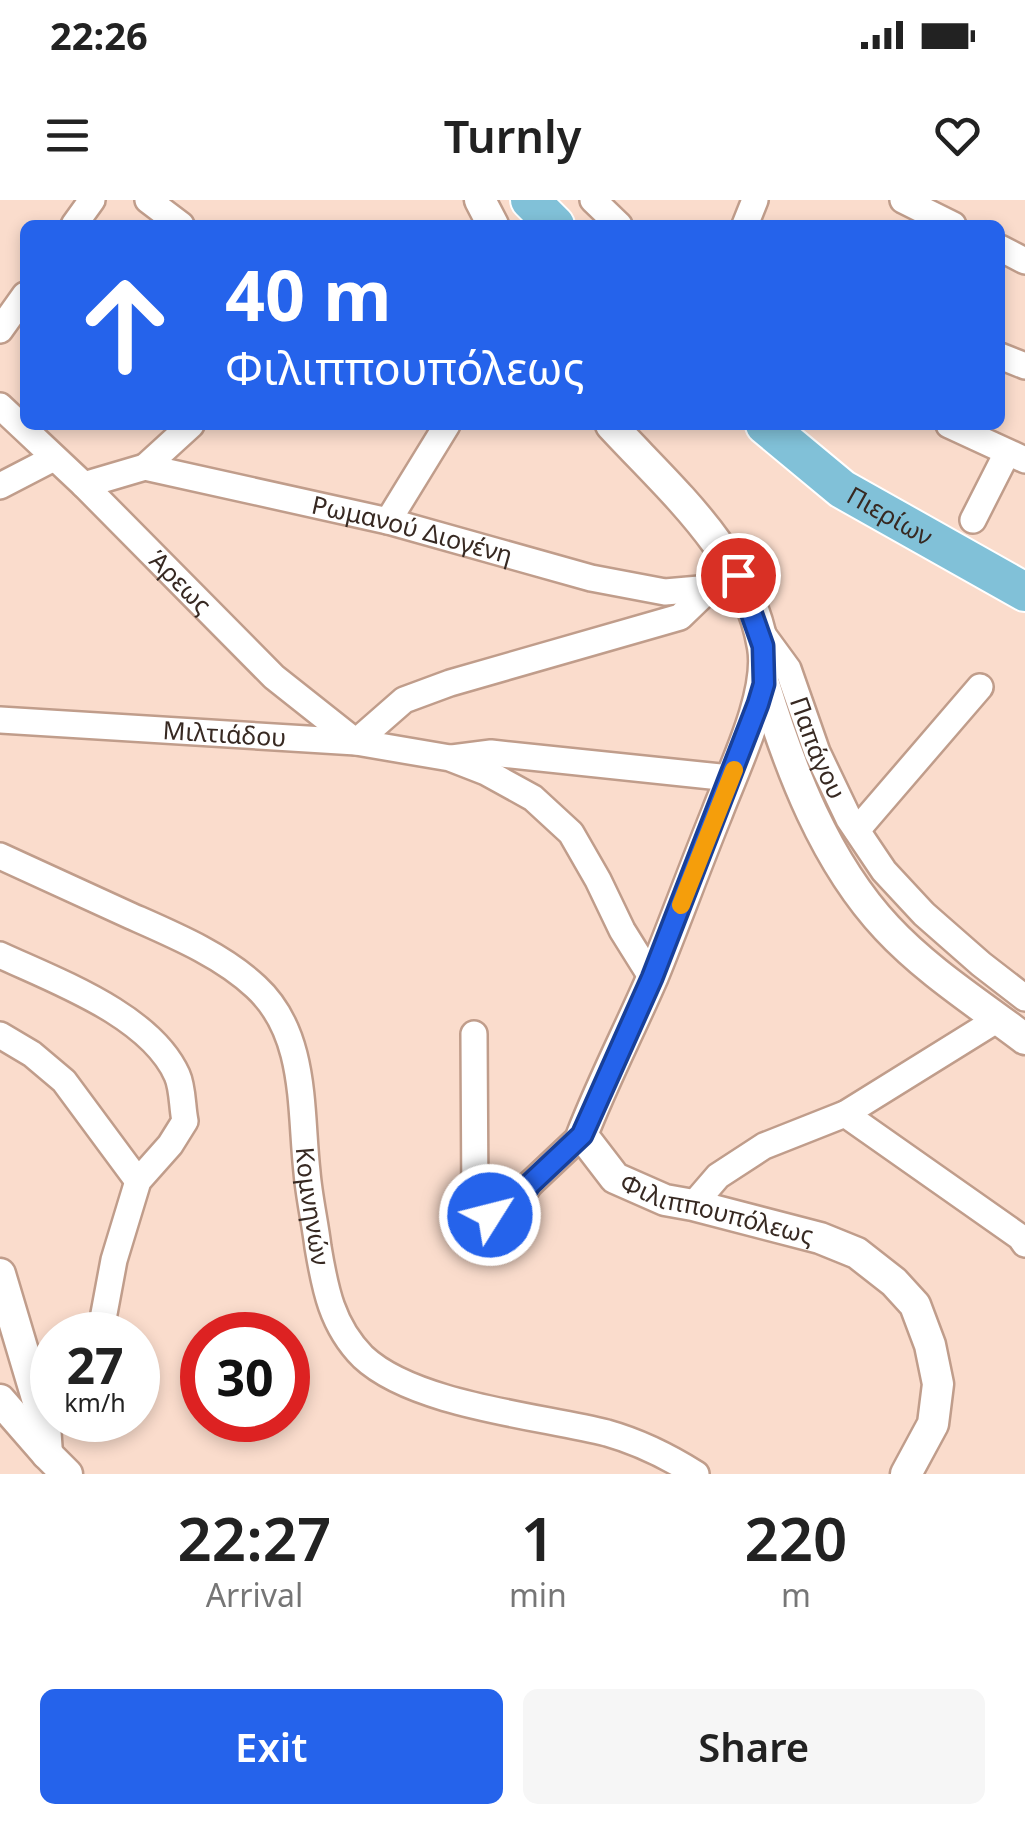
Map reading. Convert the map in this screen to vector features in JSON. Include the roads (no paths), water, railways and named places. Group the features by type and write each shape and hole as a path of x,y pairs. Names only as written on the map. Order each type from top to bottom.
{"main road":[{"path":"530,200 551,220"},
{"name":"Πιερίων","path":"771,430 842,489 1025,592"}],"street":[{"path":"148,200 173,220"},
{"path":"593,200 614,220"},
{"path":"903,200 944,220"},
{"path":"0,330 20,302"},
{"name":"Άρεως","path":"27,430 274,677 356,742"},
{"path":"145,467 186,430"},
{"path":"388,522 444,430"},
{"name":"Παπάγου","path":"616,430 706,526 738,575 758,628 788,669 817,752 857,830 884,870 924,914 1025,998"},
{"path":"959,430 1016,457 973,520"},
{"path":"0,486 54,458"},
{"name":"Ρωμανού Διογένη","path":"84,484 145,467 388,522 591,578 665,592 708,590 738,575"},
{"path":"356,742 404,700 680,616 708,590"},
{"path":"474,1034 475,1207 490,1215 511,1210 530,1184 582,1135 652,978 764,684 763,646 758,628"},
{"name":"Παπάγου","path":"764,684 782,745 822,835 868,904 913,953 1025,1039"},
{"path":"857,830 980,688"},
{"name":"Μιλτιάδου","path":"0,720 356,742 450,758 486,772 532,798 571,833 652,978"},
{"name":"Μιλτιάδου","path":"450,758 491,753 730,778"},
{"name":"Κομνηνών","path":"0,856 184,940 235,970 280,1015 298,1065 307,1176 326,1296 346,1338 364,1357 382,1372 433,1395 610,1434 666,1455 696,1474"},
{"path":"0,955 130,1021 158,1047 178,1076 184,1121 170,1145 138,1181 114,1260 104,1312"},
{"path":"693,1205 718,1176 764,1146 845,1114 998,1019"},
{"path":"0,1036 32,1054 64,1081 138,1181"},
{"path":"845,1114 1025,1244"},
{"name":"Φιλιππουπόλεως","path":"582,1135 614,1178 665,1200 820,1238 858,1252 894,1282 915,1305 938,1384 933,1424 906,1474"},
{"path":"0,1274 30,1368"},
{"path":"0,1400 30,1424"}]}
